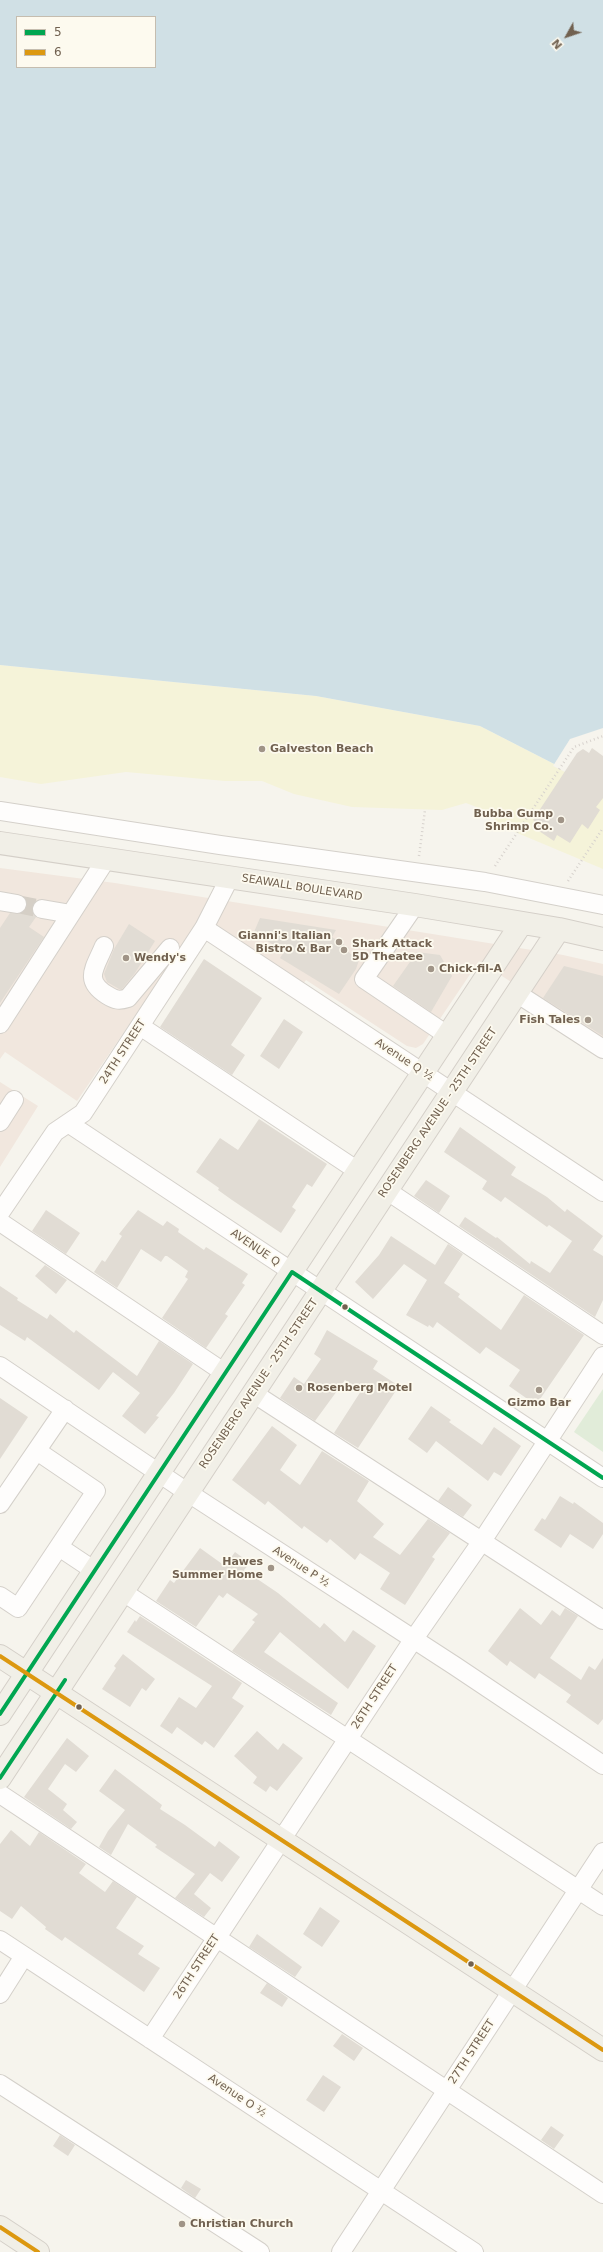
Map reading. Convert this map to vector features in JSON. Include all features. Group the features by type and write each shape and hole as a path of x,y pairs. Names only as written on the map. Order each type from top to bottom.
{"main road":[{"name":"SEAWALL BOULEVARD","path":"0,843 415,906 559,929 603,939"},
{"path":"0,1714 521,924"},
{"name":"ROSENBERG AVENUE - 25TH STREET","path":"0,1778 451,1091 518,994 559,929"},
{"path":"0,1656 603,2050"},
{"path":"0,2227 38,2252"}],"street":[{"path":"0,811 220,845 485,882 561,895 603,905"},
{"path":"0,1024 106,858"},
{"name":"24TH STREET","path":"0,1213 55,1132 83,1113 204,928 230,877"},
{"path":"415,906 364,979 447,1035"},
{"path":"42,909 71,914"},
{"name":"Avenue Q ½","path":"204,928 603,1192"},
{"path":"104,946 93,975 93,981 96,988 114,999 120,1000 128,998 170,948"},
{"path":"518,994 603,1049"},
{"path":"140,1026 358,1171"},
{"path":"0,1122 14,1100"},
{"name":"AVENUE Q","path":"68,1123 320,1292 603,1478"},
{"path":"386,1190 603,1334"},
{"path":"0,1222 225,1373"},
{"name":"26TH STREET","path":"150,2039 413,1640 482,1541 603,1356"},
{"name":"Avenue P ½","path":"0,1366 159,1474 603,1765"},
{"path":"252,1393 603,1620"},
{"path":"0,1504 65,1409"},
{"path":"0,1596 18,1608 96,1491 37,1451"},
{"path":"59,1547 95,1571"},
{"path":"123,1592 603,1906"},
{"path":"0,1794 603,2194"},
{"name":"27TH STREET","path":"341,2252 603,1852"},
{"name":"Avenue O ½","path":"0,1940 474,2252"},
{"path":"0,1994 24,1956"},
{"path":"0,2084 260,2252"}],"path":[{"path":"485,882 574,746 603,736"},
{"path":"419,853 424,810"},
{"path":"561,895 562,890 603,828"}],"shaded area":[{"path":"0,0 603,0 603,789 480,726 316,696 0,665"},
{"path":"0,868 115,883 563,955 603,964 603,1042 479,961 423,1044 416,1048 407,1046 306,980 303,984 202,918 77,1101 5,1052 0,1059"},
{"path":"0,1082 38,1106 0,1167"}],"green space":[{"path":"603,1389 603,1452 574,1432"}],"sand":[{"name":"Galveston Beach","path":"0,665 316,696 480,726 603,789 603,869 503,827 484,810 466,803 442,810 352,807 294,794 262,781 225,781 126,772 41,784 0,777"}],"pier":[{"path":"603,728 603,791 553,766 570,739"}],"building":[{"path":"592,748 603,756 603,798 596,807 600,810 588,829 582,824 570,843 557,835 554,841 533,827 536,822 533,820 577,753 583,749 589,753"},
{"path":"26,899 36,901 32,908 36,917 29,927 44,937 0,1003 0,928 10,913 20,914 25,911 27,905"},
{"path":"260,918 336,930 332,937 349,948 347,951 359,960 356,969 339,994 280,958 284,952 254,932"},
{"name":"Wendy's","path":"129,924 155,941 135,973 122,989 119,989 107,982 104,974 114,949"},
{"path":"417,952 440,955 452,976 431,1012 393,986"},
{"path":"204,959 262,998 231,1045 245,1055 232,1075 160,1027"},
{"name":"Fish Tales","path":"564,966 603,976 603,1036 543,998"},
{"path":"284,1019 303,1032 279,1069 260,1056"},
{"path":"259,1119 327,1164 312,1187 307,1184 292,1207 296,1210 281,1233 218,1190 219,1188 196,1172 220,1138 238,1150"},
{"path":"460,1127 516,1167 511,1175 547,1197 565,1212 567,1209 603,1236 593,1250 603,1256 603,1300 595,1317 459,1226 465,1217 496,1238 497,1237 530,1264 531,1261 550,1273 572,1241 549,1225 547,1227 505,1197 501,1202 482,1189 487,1181 444,1152"},
{"path":"426,1180 450,1196 439,1213 414,1196"},
{"path":"46,1210 80,1233 66,1254 32,1231"},
{"path":"138,1210 163,1226 167,1221 179,1229 178,1232 204,1250 206,1247 248,1274 242,1283 245,1285 225,1314 228,1316 206,1348 162,1318 188,1279 185,1277 188,1271 167,1256 165,1256 161,1262 141,1249 117,1288 94,1272 102,1260 105,1262 122,1236 119,1234"},
{"path":"391,1236 435,1265 448,1244 463,1254 444,1283 460,1294 458,1297 501,1330 524,1295 584,1335 536,1405 509,1386 520,1370 486,1347 480,1354 437,1322 433,1328 429,1325 428,1327 406,1315 427,1280 404,1264 373,1299 355,1282 379,1255"},
{"path":"45,1265 67,1280 56,1294 35,1276"},
{"path":"0,1286 18,1298 17,1300 47,1319 50,1314 74,1333 76,1330 137,1376 159,1341 193,1364 174,1393 156,1416 159,1417 145,1434 122,1416 140,1393 113,1372 99,1390 27,1337 25,1341 0,1325"},
{"path":"327,1330 378,1361 373,1369 399,1386 358,1448 334,1433 361,1391 345,1380 315,1421 280,1398 294,1377 304,1384 321,1359 314,1354"},
{"path":"0,1398 28,1417 0,1459"},
{"path":"431,1406 451,1420 449,1422 482,1445 494,1427 521,1446 501,1476 494,1472 488,1481 436,1441 427,1453 408,1439"},
{"path":"272,1426 297,1445 280,1470 300,1485 322,1451 369,1481 357,1501 384,1524 373,1537 400,1555 428,1519 450,1533 432,1557 435,1559 405,1605 380,1589 390,1573 360,1553 355,1560 330,1539 327,1543 304,1526 302,1529 268,1501 265,1505 232,1480"},
{"path":"448,1487 472,1505 463,1517 438,1501"},
{"path":"560,1496 573,1504 574,1502 603,1523 603,1534 593,1549 570,1534 561,1548 534,1530 542,1518 545,1520"},
{"path":"200,1548 225,1566 235,1552 250,1563 244,1570 278,1593 320,1628 324,1623 345,1642 353,1630 376,1646 348,1689 280,1632 264,1652 338,1703 331,1715 232,1651 255,1622 252,1620 258,1614 227,1593 223,1598 219,1595 196,1627 156,1601 170,1580 174,1583"},
{"path":"520,1608 541,1625 552,1610 560,1616 565,1608 578,1616 550,1658 581,1680 589,1666 595,1670 603,1658 603,1719 598,1725 566,1702 571,1695 539,1673 535,1679 510,1661 507,1666 488,1651"},
{"path":"140,1616 242,1683 232,1698 244,1706 214,1748 205,1741 202,1745 177,1727 172,1734 160,1726 179,1697 196,1708 212,1686 127,1632 135,1620 136,1622"},
{"path":"123,1654 155,1679 146,1691 142,1688 130,1707 102,1689 116,1668 114,1666"},
{"path":"257,1731 278,1750 283,1743 303,1758 277,1791 270,1786 266,1792 253,1783 257,1777 234,1756"},
{"path":"67,1738 89,1756 76,1772 65,1764 48,1789 67,1804 63,1810 77,1822 71,1829 24,1797"},
{"path":"115,1769 162,1805 160,1809 215,1847 219,1841 240,1857 222,1882 210,1873 194,1894 211,1908 204,1917 175,1898 195,1874 155,1847 157,1845 128,1824 111,1855 99,1847 108,1831 125,1810 99,1791"},
{"path":"11,1830 30,1846 39,1832 86,1864 79,1873 105,1892 113,1881 137,1897 116,1928 144,1946 138,1954 160,1968 144,1992 65,1937 62,1941 45,1929 46,1927 21,1906 12,1919 0,1911 0,1844"},
{"path":"320,1907 340,1921 322,1947 303,1934"},
{"path":"257,1934 302,1967 295,1977 249,1947"},
{"path":"267,1983 288,1998 282,2007 260,1993"},
{"path":"342,2034 363,2048 354,2061 333,2046"},
{"path":"323,2075 341,2087 324,2112 306,2100"},
{"path":"551,2126 564,2135 554,2149 541,2140"},
{"path":"60,2135 75,2145 68,2156 53,2146"},
{"path":"186,2180 201,2189 195,2198 181,2188"}],"tunnel":[{"path":"17,904 42,909"}],"transit line":[{"name":"5","path":"0,1714 292,1272 603,1478"},
{"name":"6","path":"0,1656 603,2050"},
{"name":"5","path":"0,1778 65,1680"},
{"name":"6","path":"0,2227 38,2252"}],"place":[{"name":"Galveston Beach","path":"262,749"},
{"name":"Bubba Gump Shrimp Co.","path":"561,820"},
{"name":"Gianni's Italian Bistro & Bar","path":"339,942"},
{"name":"Shark Attack 5D Theatee","path":"344,950"},
{"name":"Wendy's","path":"126,958"},
{"name":"Chick-fil-A","path":"431,969"},
{"name":"Fish Tales","path":"588,1020"},
{"name":"Rosenberg Motel","path":"299,1388"},
{"name":"Gizmo Bar","path":"539,1390"},
{"name":"Hawes Summer Home","path":"271,1568"},
{"name":"Christian Church","path":"182,2224"}]}
